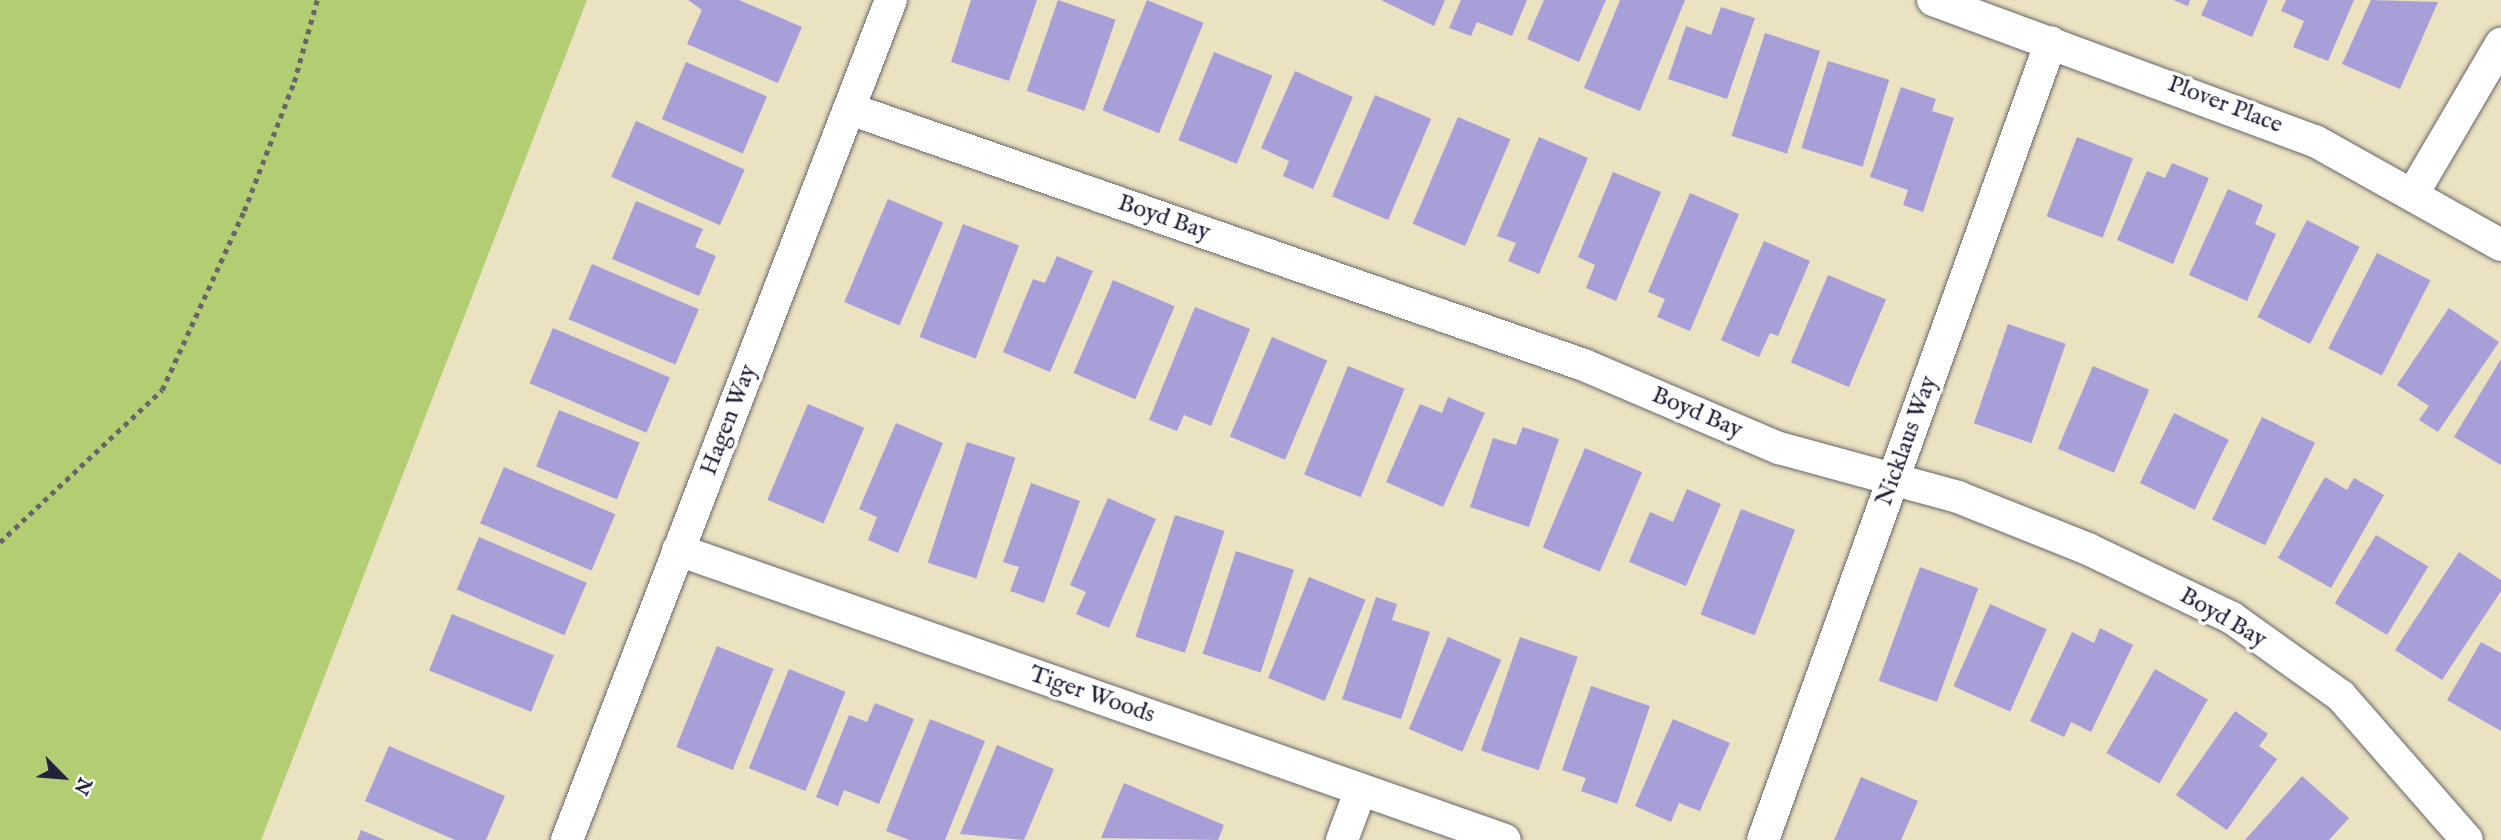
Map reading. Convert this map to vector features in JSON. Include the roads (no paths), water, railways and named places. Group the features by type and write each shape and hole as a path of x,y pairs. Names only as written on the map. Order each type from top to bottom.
{"street":[{"name":"Hagen Way","path":"567,840 891,0"},
{"name":"Plover Place","path":"1933,0 2236,107 2414,192 2501,245"},
{"name":"Nicklaus Way","path":"1763,840 2051,42"},
{"path":"2414,192 2501,44"},
{"name":"Boyd Bay","path":"850,109 1584,365 1779,448 1893,479 2088,549 2232,618 2341,696 2467,840"},
{"name":"Tiger Woods","path":"678,550 1505,840"},
{"path":"1342,840 1361,789"}]}
